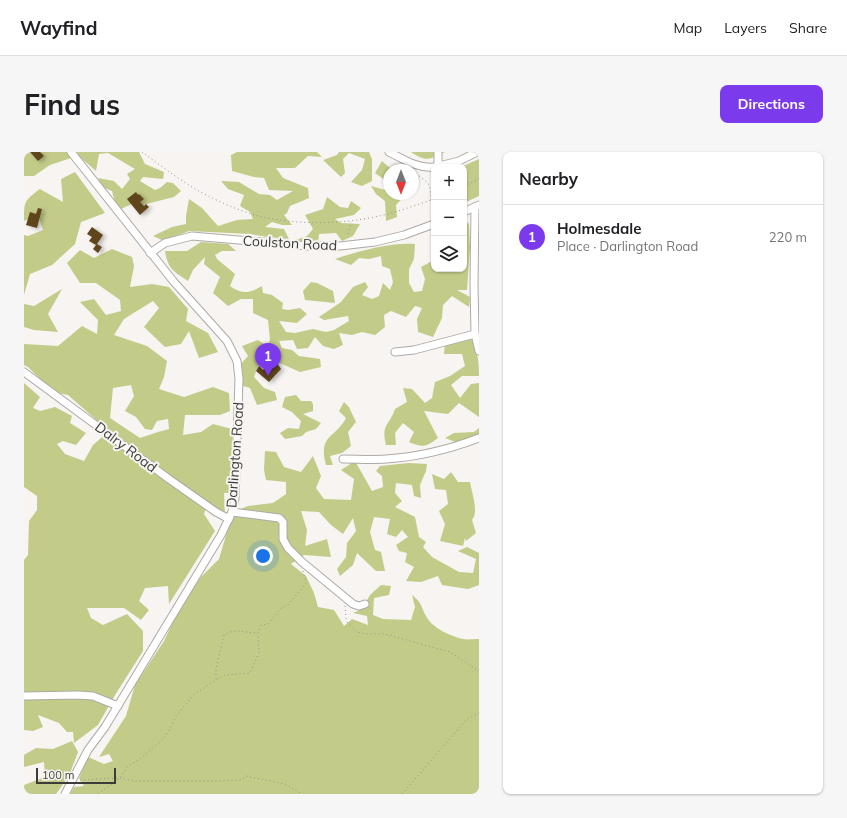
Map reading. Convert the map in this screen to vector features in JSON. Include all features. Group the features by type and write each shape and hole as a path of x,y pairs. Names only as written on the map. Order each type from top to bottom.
{"street":[{"name":"Darlington Road","path":"65,794 88,750 118,706 221,535 235,499 237,461 236,430 239,410 239,379 237,361 227,341 152,256 71,152"},
{"path":"390,152 424,168 431,167"},
{"path":"438,152 438,164"},
{"path":"448,164 477,152"},
{"path":"467,211 477,206 475,334 479,351"},
{"name":"Coulston Road","path":"152,256 165,243 192,236 308,246 340,246 375,242 404,235 431,225"},
{"path":"395,352 414,350 475,334"},
{"name":"Dalry Road","path":"24,372 216,512 230,515 279,518 283,522 284,544 302,562"},
{"path":"343,459 386,459 403,457 454,447 479,438"},
{"path":"302,562 356,606 365,604"},
{"path":"24,696 93,696 118,706"}],"path":[{"path":"142,152 196,189 219,201 266,218 294,222 351,222 380,216 431,200 428,183 419,176"},
{"path":"467,185 479,179"},
{"path":"348,234 351,222"},
{"path":"98,794 120,778 129,765 140,759 163,739 169,731 175,718 193,695 225,675 250,673 259,653 258,633 260,625 268,624 281,608 288,605 306,583 302,562"},
{"path":"346,598 346,618 357,632 368,634 385,634 450,652 479,671"},
{"path":"216,680 216,668 224,635 232,631 240,630 249,633 258,633"},
{"path":"402,794 467,719 479,713"},
{"path":"72,780 120,778 134,781 219,781 241,780 246,776 285,784 302,794"}],"green space":[{"path":"24,152 68,152 71,158 50,165 34,176 24,176"},
{"path":"77,152 139,152 145,164 164,172 163,179 143,177 140,181 155,190 167,182 173,183 181,191 174,197 142,205 134,203 121,209 114,199 112,191 102,187 98,178 114,181 122,189 130,179 127,174 135,169 108,153 99,154 96,171 81,158"},
{"path":"237,152 317,152 322,157 308,156 295,168 276,168 283,178 308,188 309,198 290,206 287,213 284,215 292,225 282,225 272,222 265,227 284,229 289,239 250,234 189,231 164,241 153,236 172,227 186,224 189,199 202,208 218,226 237,220 253,219 250,212 240,206 244,195 228,189 221,181 239,182 259,194 270,195 277,200 293,191 269,190 264,178 232,171 231,155"},
{"path":"339,152 369,152 372,159 372,181 362,186 351,182 362,170 365,159 349,153 343,159 345,173 341,177 323,160 337,155"},
{"path":"411,152 445,152 435,157 424,159"},
{"path":"479,159 479,196 467,202 467,200 467,164"},
{"path":"382,161 385,164 383,164 383,179 375,173"},
{"path":"75,172 105,213 81,222 75,244 52,265 30,274 24,295 24,235 28,236 43,230 38,215 24,221 24,209 26,202 40,189 63,202 61,179"},
{"path":"371,186 383,189 383,199 376,194"},
{"path":"327,197 340,207 348,208 351,201 361,208 354,215 335,219 341,223 360,224 353,236 342,241 336,233 319,234 318,243 293,241 307,236 313,229 305,215 323,209"},
{"path":"384,200 401,200 396,205 397,217 386,221"},
{"path":"467,222 469,224 470,248 467,290 457,290 470,297 469,307 452,296 443,305 442,318 433,337 418,332 417,319 422,308 415,306 406,317 391,311 384,315 385,327 375,335 362,332 352,335 339,333 343,345 334,349 323,346 315,337 308,348 297,349 293,340 279,341 282,348 292,350 299,356 320,359 321,367 300,372 275,361 260,361 254,377 264,388 275,392 277,400 257,405 250,388 243,386 240,365 248,356 242,346 258,340 267,346 270,340 268,320 253,313 253,299 241,299 228,306 213,293 220,277 204,264 205,257 193,270 188,281 172,269 165,251 187,251 201,242 228,244 236,251 222,251 215,255 217,259 235,274 230,286 238,291 246,292 262,286 263,293 272,295 283,303 282,309 288,310 300,308 307,314 297,323 279,321 286,332 295,333 313,329 326,332 334,330 349,321 348,316 324,320 319,317 341,302 353,287 365,282 368,287 362,295 372,299 379,296 383,283 390,290 393,282 390,269 382,266 381,256 369,259 359,258 351,265 335,259 354,253 396,244 415,244 414,259 409,269 409,283 414,292 422,291 425,279 421,267 431,262 431,272 467,272"},
{"path":"112,249 132,257 134,266 130,287 152,284 169,287 188,309 186,321 208,333 218,352 199,358 189,331 181,344 165,347 144,327 159,308 153,301 124,319 114,335 147,346 167,361 164,377 159,389 184,397 213,387 229,393 230,411 220,415 185,415 183,435 201,432 213,424 232,429 232,493 224,493 225,513 207,506 204,514 215,531 169,604 168,586 145,588 139,601 149,610 141,620 124,608 87,608 91,618 103,625 127,614 143,631 143,651 98,725 74,743 73,732 67,732 59,723 38,715 43,727 33,731 24,730 24,560 28,555 29,521 37,510 37,496 24,487 24,383 40,397 33,408 40,411 55,407 72,416 70,423 86,433 76,445 63,441 57,444 65,454 84,461 93,445 109,431 68,395 53,392 28,367 24,365 24,344 58,346 82,326 97,334 98,320 80,302 94,299 106,315 121,311 120,300 96,283 80,283 67,263 80,250 94,258","holes":["131,385 134,396 125,411 136,417 145,429 152,430 157,421 168,419 169,429 140,438 110,418 113,388"]},
{"path":"311,282 317,283 333,291 335,303 305,300 303,291"},
{"path":"62,289 48,314 58,332 34,330 24,327 24,304 34,306"},
{"path":"470,337 478,356 479,376 462,376 451,385 460,398 471,384 479,383 479,417 459,403 448,414 424,411 438,438 424,446 409,442 414,432 403,423 395,433 396,445 386,445 384,433 386,426 395,409 407,402 403,388 412,389 425,403 432,398 435,382 450,376 465,366 462,354 444,354 445,344"},
{"path":"296,395 301,401 311,401 313,404 313,411 303,414 321,423 316,429 306,432 302,436 285,439 280,433 288,428 299,429 301,421 292,412 282,407 285,397"},
{"path":"344,402 349,407 356,422 348,432 351,446 342,453 330,456 333,465 326,465 324,448 326,442 342,425 346,418 339,411"},
{"path":"479,428 479,436 463,445 445,438 454,433 474,432"},
{"path":"265,451 276,452 284,467 301,472 313,456 321,476 316,488 324,499 351,500 354,479 341,470 355,461 372,491 383,487 382,476 376,471 380,466 409,463 427,464 426,471 420,485 421,498 414,496 412,485 396,483 395,493 402,501 395,507 415,517 419,537 426,542 423,547 432,557 459,572 473,573 476,559 458,551 467,547 479,553 479,585 468,589 442,585 438,576 421,582 406,581 414,567 405,562 407,553 399,551 396,545 408,537 402,530 396,537 387,534 390,519 374,517 370,532 375,550 381,552 385,571 376,571 357,553 353,565 340,576 337,569 346,557 347,543 356,531 353,518 343,534 331,525 319,512 301,511 307,530 305,546 327,539 331,557 304,555 291,564 306,576 314,593 318,607 334,610 344,626 352,619 368,625 367,616 353,613 362,609 370,595 381,585 391,586 389,595 374,598 373,615 383,619 411,620 415,607 412,595 420,603 426,616 432,624 437,628 447,634 463,639 479,639 479,794 70,794 74,787 84,786 79,778 88,757 104,764 113,761 109,754 99,757 126,716 135,685 164,641 182,603 201,577 219,559 233,512 248,506 273,503 286,494 286,482 266,480 264,470"},
{"path":"451,472 458,482 470,482 475,508 474,517 472,520 476,533 466,541 465,538 463,546 440,541 445,524 439,511 448,504 446,490 435,489 432,474 444,479"},
{"path":"72,741 78,752 69,776 56,794 24,794 24,785 45,777 44,762 24,767 24,755 36,748 53,749"}],"building":[{"path":"30,152 40,152 44,156 38,161"},
{"path":"136,192 144,199 140,202 144,206 146,204 149,207 140,215 127,199"},
{"path":"38,208 42,209 37,228 26,225 30,212 36,214"},
{"path":"92,227 103,235 97,244 102,247 98,253 93,249 96,245 89,241 92,237 87,234"},
{"path":"272,360 277,363 281,369 269,382 256,371 259,366 263,370"}],"place":[{"name":"Holmesdale","path":"268,376"}]}
